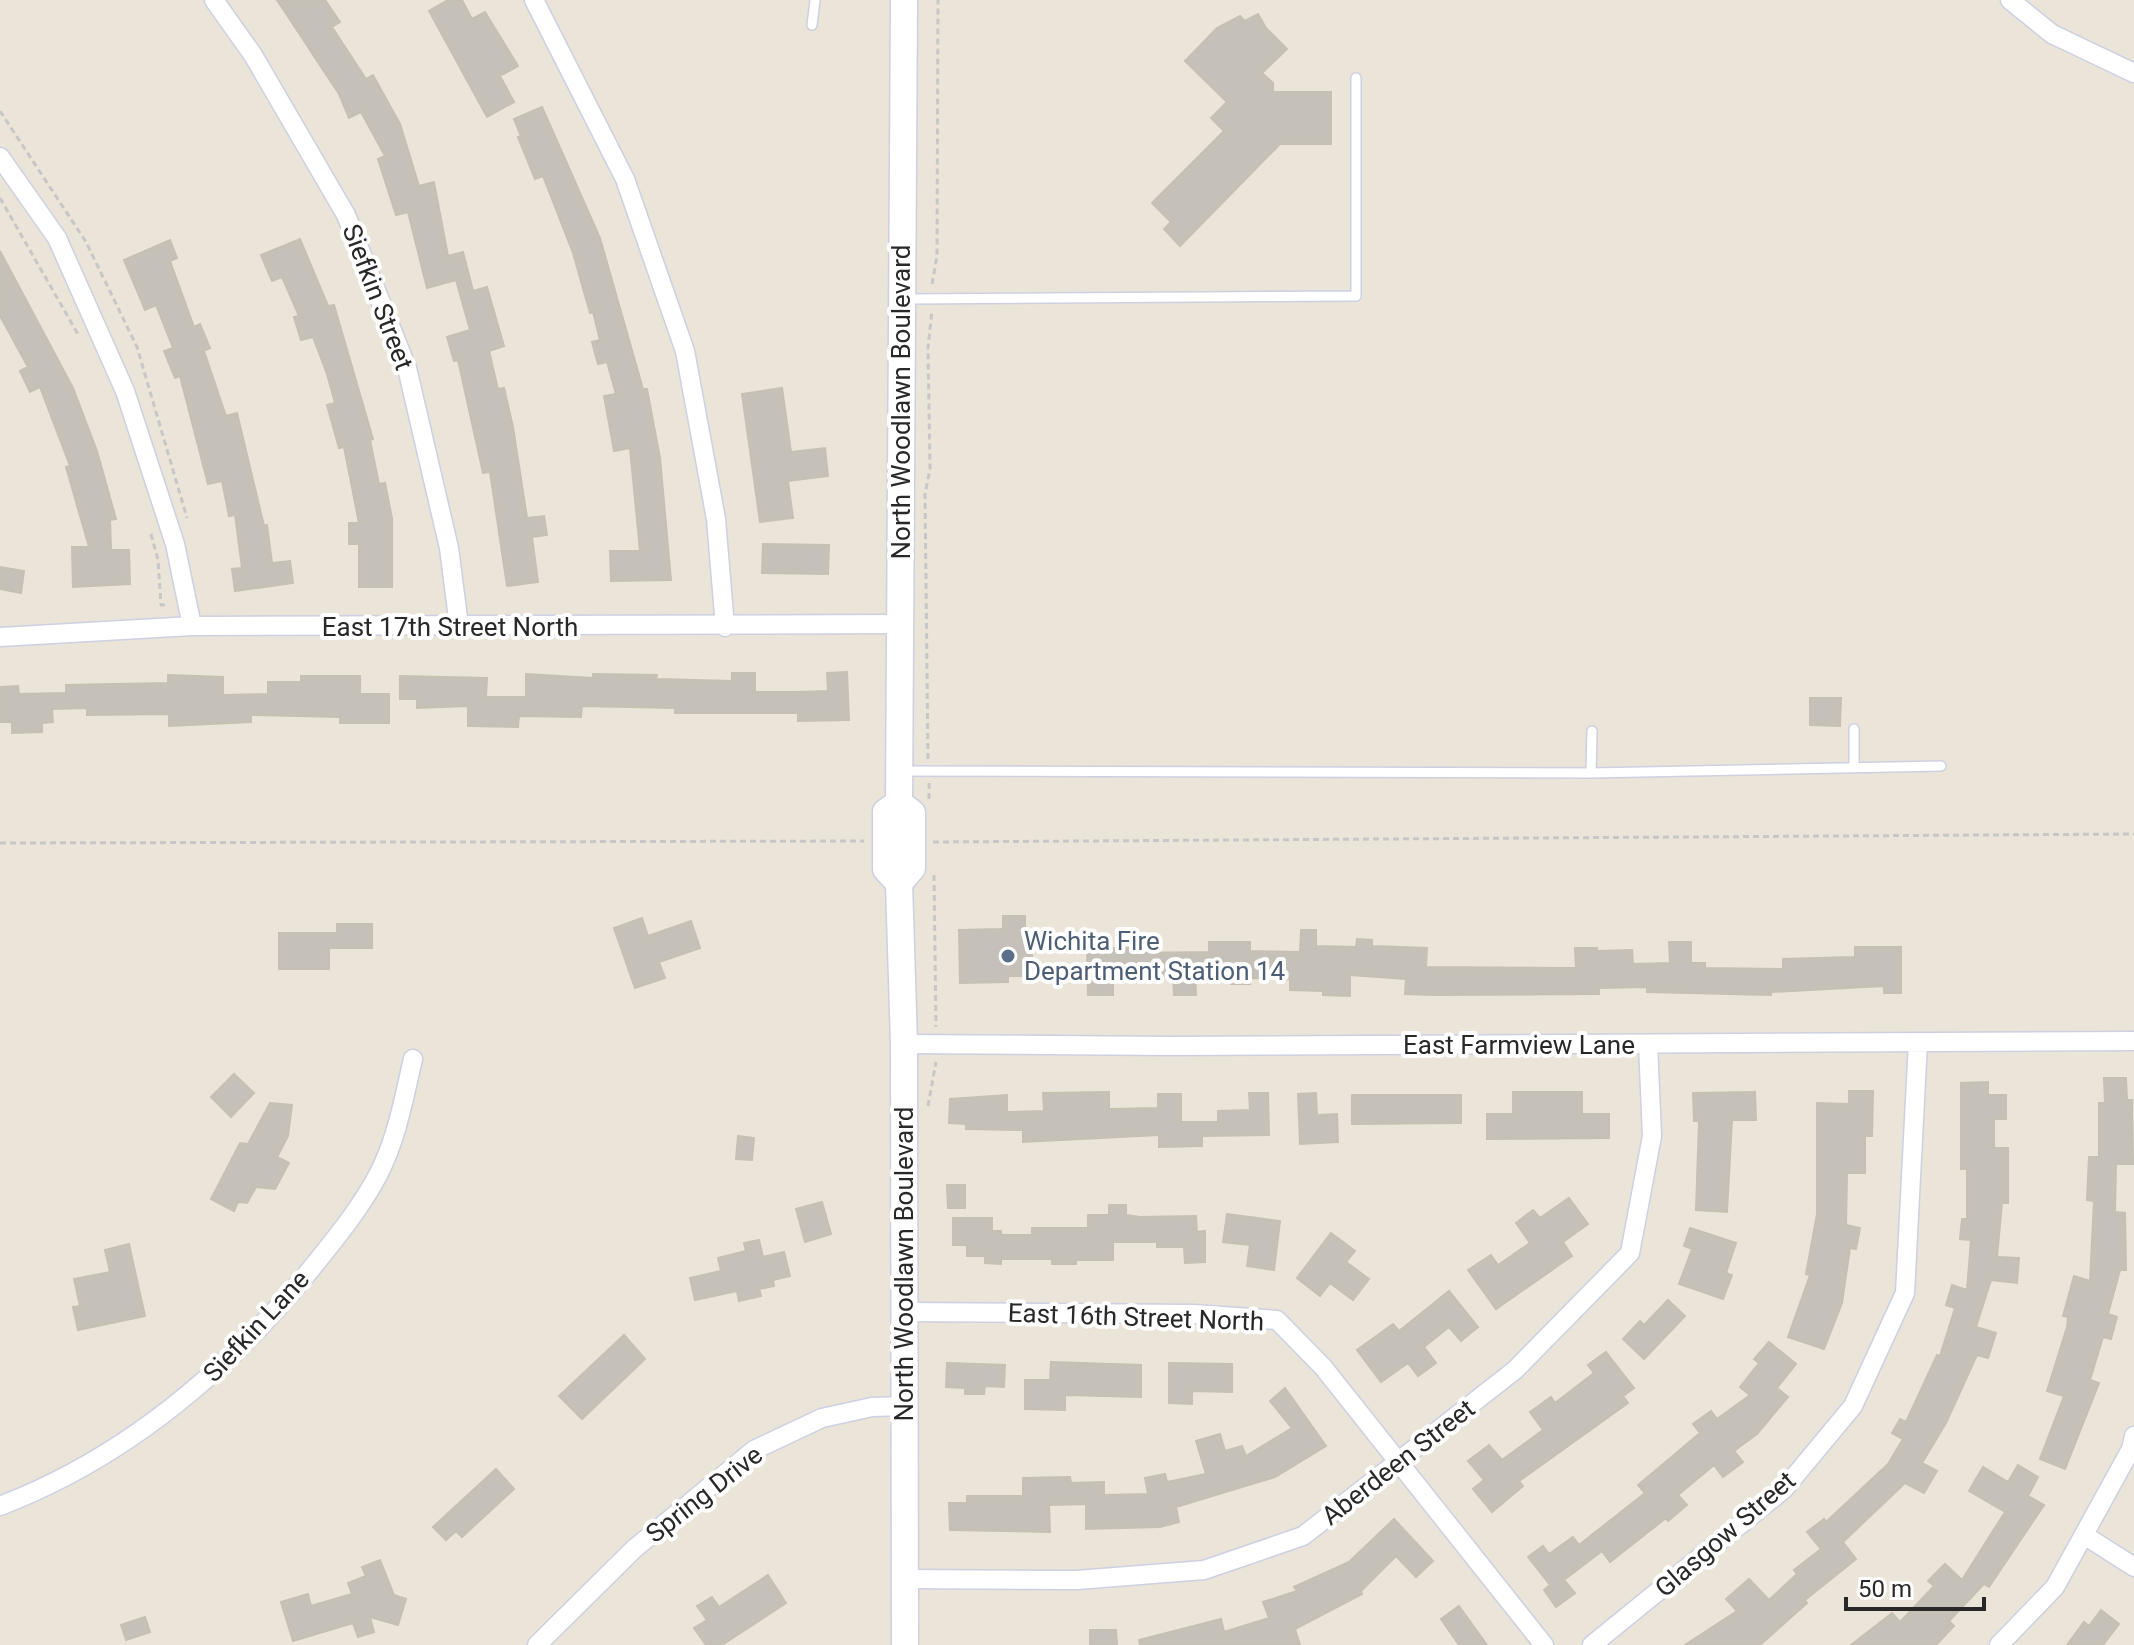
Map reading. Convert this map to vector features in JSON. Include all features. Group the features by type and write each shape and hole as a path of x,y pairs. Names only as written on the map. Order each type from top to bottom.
{"main road":[{"name":"North Woodlawn Boulevard","path":"904,0 899,803 886,812 886,869 899,883 904,1044 905,1645"}],"street":[{"name":"Siefkin Street","path":"214,0 253,55 346,215 407,368 449,548 459,626"},
{"path":"534,0 625,179 685,351 716,519 725,627"},
{"path":"2010,0 2052,34 2134,73"},
{"path":"0,157 57,238 125,391 175,544 192,626"},
{"name":"East 17th Street North","path":"0,637 192,626 725,627 899,624"},
{"name":"East Farmview Lane","path":"904,1044 2134,1041"},
{"name":"Glasgow Street","path":"1592,1645 1784,1489 1853,1406 1905,1293 1918,1042"},
{"name":"Aberdeen Street","path":"904,1579 1077,1580 1204,1570 1303,1536 1515,1370 1630,1253 1652,1136 1648,1044"},
{"name":"Siefkin Lane","path":"0,1506 81,1468 148,1426 208,1379 265,1324 348,1224 379,1174 397,1125 413,1059"},
{"name":"East 16th Street North","path":"904,1312 1194,1314 1277,1320 1323,1367 1544,1645"},
{"name":"Spring Drive","path":"537,1645 634,1549 754,1450 822,1418 872,1407 904,1406"},
{"path":"1999,1645 2055,1587 2131,1449 2134,1436"},
{"path":"2084,1535 2134,1567"}],"lane":[{"path":"812,25 815,0"},
{"path":"902,299 1356,296 1356,78"},
{"path":"1854,729 1854,767"},
{"path":"1591,773 1592,731"},
{"path":"898,771 1591,773 1941,766"}],"path":[{"path":"930,804 925,494 930,469 928,361 937,256 938,0"},
{"path":"0,198 83,345"},
{"path":"150,532 158,560 161,605"},
{"path":"932,829 933,857"},
{"path":"933,842 2134,834"},
{"path":"0,843 872,841"},
{"path":"927,1113 936,1044 934,872"}],"building":[{"path":"277,0 325,0 340,22 332,27 366,79 373,75 400,124 419,186 434,182 448,256 463,252 473,291 487,287 504,346 489,351 498,389 504,388 513,427 527,518 544,516 547,535 532,537 538,582 507,586 490,472 483,473 458,360 454,361 447,337 470,330 456,280 427,288 408,212 396,215 378,159 385,156 361,112 349,118 339,94"},
{"path":"448,0 462,0 472,19 485,12 518,66 500,76 514,102 487,117 429,11"},
{"path":"1258,14 1266,28 1287,49 1262,73 1273,83 1273,92 1331,92 1331,144 1280,144 1180,246 1164,229 1171,222 1152,203 1224,131 1211,118 1227,102 1185,61 1217,28 1240,16 1245,21"},
{"path":"542,107 600,238 643,389 647,389 660,458 671,580 611,581 610,551 640,551 630,448 614,451 604,396 616,394 607,362 598,364 592,342 600,340 593,312 590,313 573,253 543,176 535,179 518,137 521,136 514,119"},
{"path":"300,239 328,306 334,305 373,439 370,440 379,484 385,483 392,518 392,587 359,587 359,544 349,544 349,523 359,523 344,447 339,448 327,405 335,403 327,374 313,337 301,340 294,317 299,316 282,277 272,281 261,255"},
{"path":"170,240 177,258 170,261 194,327 200,324 210,348 204,351 226,416 237,413 264,526 267,525 272,563 290,561 293,583 235,591 232,569 242,568 235,515 229,516 222,481 208,484 180,376 175,378 164,351 173,348 156,305 145,310 124,260"},
{"path":"0,251 73,388 97,451 116,519 110,520 111,550 129,550 130,584 73,587 72,547 89,547 66,467 70,466 40,387 30,392 20,371 28,367 0,316"},
{"path":"782,388 791,452 825,448 828,476 788,481 793,518 760,522 742,394"},
{"path":"763,544 829,545 828,574 762,573"},
{"path":"0,567 24,571 21,593 0,589"},
{"path":"847,672 849,720 798,721 798,713 675,713 675,708 582,706 581,717 519,716 518,727 468,726 468,706 417,708 417,699 400,699 400,676 487,678 486,697 526,697 526,674 593,678 593,674 657,675 656,679 732,681 732,673 755,673 755,692 797,692 828,691 827,673"},
{"path":"168,675 223,677 223,695 268,694 268,682 301,682 301,676 360,676 360,694 389,694 389,723 340,723 340,717 251,715 251,722 169,726 169,714 87,715 87,708 52,709 53,722 42,723 42,732 12,733 12,722 0,722 0,687 18,686 19,694 66,693 66,685 168,683"},
{"path":"1810,698 1841,698 1840,726 1810,725"},
{"path":"1003,916 1025,916 1025,935 1032,935 1032,964 1025,965 1025,976 1008,976 1008,982 960,983 959,930 1003,929"},
{"path":"642,918 648,936 691,921 700,948 659,962 665,978 635,988 614,928"},
{"path":"337,924 372,924 372,948 329,948 329,969 279,969 279,933 337,933"},
{"path":"1301,930 1316,930 1316,946 1356,947 1357,939 1372,940 1372,946 1427,948 1426,967 1576,968 1575,948 1632,950 1633,964 1670,963 1669,942 1691,942 1691,963 1705,963 1705,968 1783,969 1783,959 1855,957 1855,947 1901,947 1901,993 1884,993 1884,986 1771,992 1771,995 1647,992 1647,987 1599,988 1599,994 1435,995 1405,994 1406,979 1350,975 1350,996 1290,990 1290,979 1250,978 1250,984 1231,984 1231,968 1195,968 1196,995 1174,995 1173,977 1152,975 1113,976 1113,995 1088,995 1087,948 1135,948 1135,953 1209,952 1209,942 1250,942 1250,951 1300,952"},
{"path":"234,1074 254,1093 231,1117 211,1097"},
{"path":"2104,1078 2126,1078 2127,1100 2132,1100 2133,1164 2116,1164 2115,1212 2125,1213 2126,1270 2120,1270 2108,1314 2117,1317 2111,1339 2103,1337 2090,1380 2099,1383 2065,1469 2040,1459 2064,1396 2047,1391 2067,1327 2068,1317 2063,1316 2074,1276 2090,1281 2094,1201 2087,1200 2089,1157 2099,1157 2099,1103 2105,1103"},
{"path":"1988,1082 1988,1095 2006,1095 2006,1119 1994,1119 1994,1148 2008,1148 2008,1203 2002,1203 1997,1257 2019,1258 2017,1283 1991,1280 1976,1327 1996,1333 1988,1358 1977,1355 1946,1423 1922,1463 1937,1471 1924,1493 1905,1483 1843,1542 1856,1559 1805,1600 1807,1603 1760,1645 1685,1645 1737,1611 1726,1599 1749,1579 1769,1600 1797,1574 1794,1570 1821,1549 1807,1532 1824,1519 1826,1522 1888,1464 1903,1439 1892,1433 1900,1419 1906,1422 1937,1355 1940,1356 1955,1308 1946,1305 1952,1285 1967,1290 1971,1240 1960,1239 1962,1219 1967,1219 1967,1169 1961,1169 1961,1083"},
{"path":"1849,1091 1873,1091 1872,1136 1865,1136 1865,1173 1847,1173 1846,1225 1860,1228 1856,1249 1850,1248 1842,1303 1824,1349 1788,1337 1810,1275 1806,1274 1817,1214 1817,1103 1849,1104"},
{"path":"1109,1092 1109,1109 1158,1108 1158,1094 1181,1094 1181,1122 1218,1122 1218,1111 1250,1110 1249,1093 1268,1093 1269,1135 1202,1136 1202,1146 1159,1147 1159,1135 1023,1142 1023,1130 966,1129 966,1124 949,1123 950,1099 1007,1095 1007,1112 1044,1111 1043,1093"},
{"path":"1513,1092 1582,1092 1582,1114 1609,1114 1609,1138 1487,1139 1487,1114 1513,1114"},
{"path":"1755,1092 1756,1120 1732,1120 1727,1212 1696,1210 1699,1121 1694,1121 1693,1093"},
{"path":"1316,1093 1317,1115 1337,1114 1338,1142 1300,1144 1298,1094"},
{"path":"1352,1095 1461,1095 1461,1123 1352,1124"},
{"path":"270,1103 292,1105 288,1136 277,1157 289,1163 275,1189 256,1187 247,1203 238,1202 234,1211 211,1199 240,1143 248,1144"},
{"path":"738,1136 754,1138 752,1160 736,1159"},
{"path":"947,1185 965,1185 965,1208 948,1208"},
{"path":"1569,1198 1588,1224 1563,1242 1572,1256 1496,1309 1468,1270 1491,1255 1498,1265 1530,1243 1516,1223 1533,1210 1540,1218"},
{"path":"822,1202 831,1234 805,1242 796,1209"},
{"path":"1109,1205 1126,1205 1126,1215 1140,1217 1196,1216 1197,1232 1205,1231 1205,1262 1185,1263 1184,1247 1157,1247 1157,1242 1113,1242 1113,1260 1076,1260 1076,1264 1052,1264 1052,1259 1001,1259 1001,1264 985,1263 985,1256 967,1256 967,1245 953,1245 953,1218 992,1218 992,1231 1001,1231 1001,1235 1032,1235 1032,1228 1088,1228 1088,1215 1109,1215"},
{"path":"1227,1214 1280,1221 1274,1270 1247,1266 1250,1245 1223,1242"},
{"path":"1690,1228 1736,1243 1726,1273 1732,1275 1723,1299 1679,1284 1692,1249 1684,1246"},
{"path":"1331,1233 1355,1251 1346,1262 1369,1279 1353,1300 1330,1283 1320,1296 1297,1278"},
{"path":"759,1240 763,1257 784,1252 790,1276 773,1280 774,1286 759,1289 761,1296 739,1301 737,1291 695,1300 690,1278 721,1271 718,1258 746,1251 744,1243"},
{"path":"129,1244 145,1316 78,1330 73,1307 80,1306 74,1279 110,1272 105,1250"},
{"path":"1449,1291 1478,1327 1461,1341 1449,1327 1424,1347 1436,1363 1418,1376 1408,1363 1381,1382 1357,1350 1393,1324 1399,1331"},
{"path":"1668,1300 1685,1316 1644,1359 1623,1339 1640,1321 1644,1325"},
{"path":"624,1335 645,1359 582,1419 559,1396"},
{"path":"1769,1342 1796,1364 1777,1388 1788,1397 1757,1434 1734,1451 1743,1462 1723,1477 1714,1465 1678,1495 1687,1505 1668,1521 1666,1518 1610,1562 1602,1551 1564,1580 1575,1593 1556,1607 1544,1590 1550,1585 1528,1557 1543,1546 1549,1554 1573,1537 1579,1545 1645,1493 1638,1485 1700,1433 1693,1424 1711,1411 1717,1419 1750,1395 1740,1387 1759,1363 1754,1359"},
{"path":"1606,1352 1634,1388 1623,1396 1628,1403 1519,1481 1523,1486 1492,1512 1473,1489 1484,1480 1468,1461 1489,1445 1502,1460 1543,1430 1530,1412 1551,1397 1555,1403 1594,1373 1588,1365"},
{"path":"1051,1362 1141,1365 1141,1397 1065,1395 1065,1410 1025,1409 1025,1380 1050,1380"},
{"path":"947,1363 1005,1365 1004,1387 985,1386 984,1394 965,1394 965,1388 946,1387"},
{"path":"1169,1363 1232,1364 1232,1392 1192,1391 1192,1404 1169,1403"},
{"path":"1285,1388 1326,1446 1275,1477 1176,1507 1179,1522 1160,1527 1086,1529 1086,1504 1049,1505 1050,1532 950,1530 949,1503 967,1503 967,1496 1023,1496 1023,1478 1070,1477 1071,1483 1104,1482 1104,1495 1148,1494 1145,1478 1165,1474 1167,1482 1206,1474 1196,1441 1220,1434 1225,1451 1242,1446 1246,1456 1292,1428 1270,1401"},
{"path":"2018,1465 2038,1477 2028,1496 2044,1505 1989,1587 1984,1584 1949,1621 1954,1626 1936,1645 1851,1645 1892,1613 1900,1622 1934,1586 1928,1581 1945,1564 1962,1580 2005,1512 1969,1491 1983,1467 2008,1482"},
{"path":"496,1469 514,1489 462,1537 456,1531 446,1540 433,1527"},
{"path":"1394,1519 1433,1561 1416,1577 1396,1556 1361,1591 1362,1594 1295,1629 1300,1645 1140,1645 1139,1640 1221,1619 1224,1632 1269,1618 1263,1602 1297,1591 1294,1587 1349,1562"},
{"path":"380,1560 394,1595 406,1599 398,1625 370,1617 374,1632 358,1637 353,1623 293,1641 281,1602 308,1594 311,1606 352,1594 348,1583 366,1576 362,1567"},
{"path":"768,1575 786,1603 722,1645 706,1645 694,1628 707,1620 697,1606 712,1597 719,1607"},
{"path":"1459,1606 1487,1645 1459,1645 1441,1619"},
{"path":"2101,1610 2119,1624 2103,1645 2067,1645 2084,1622 2089,1626"},
{"path":"145,1617 150,1632 126,1640 121,1625"},
{"path":"1090,1630 1116,1630 1117,1645 1090,1645"}],"place":[{"name":"Wichita Fire Department Station 14","path":"1008,956"}]}
